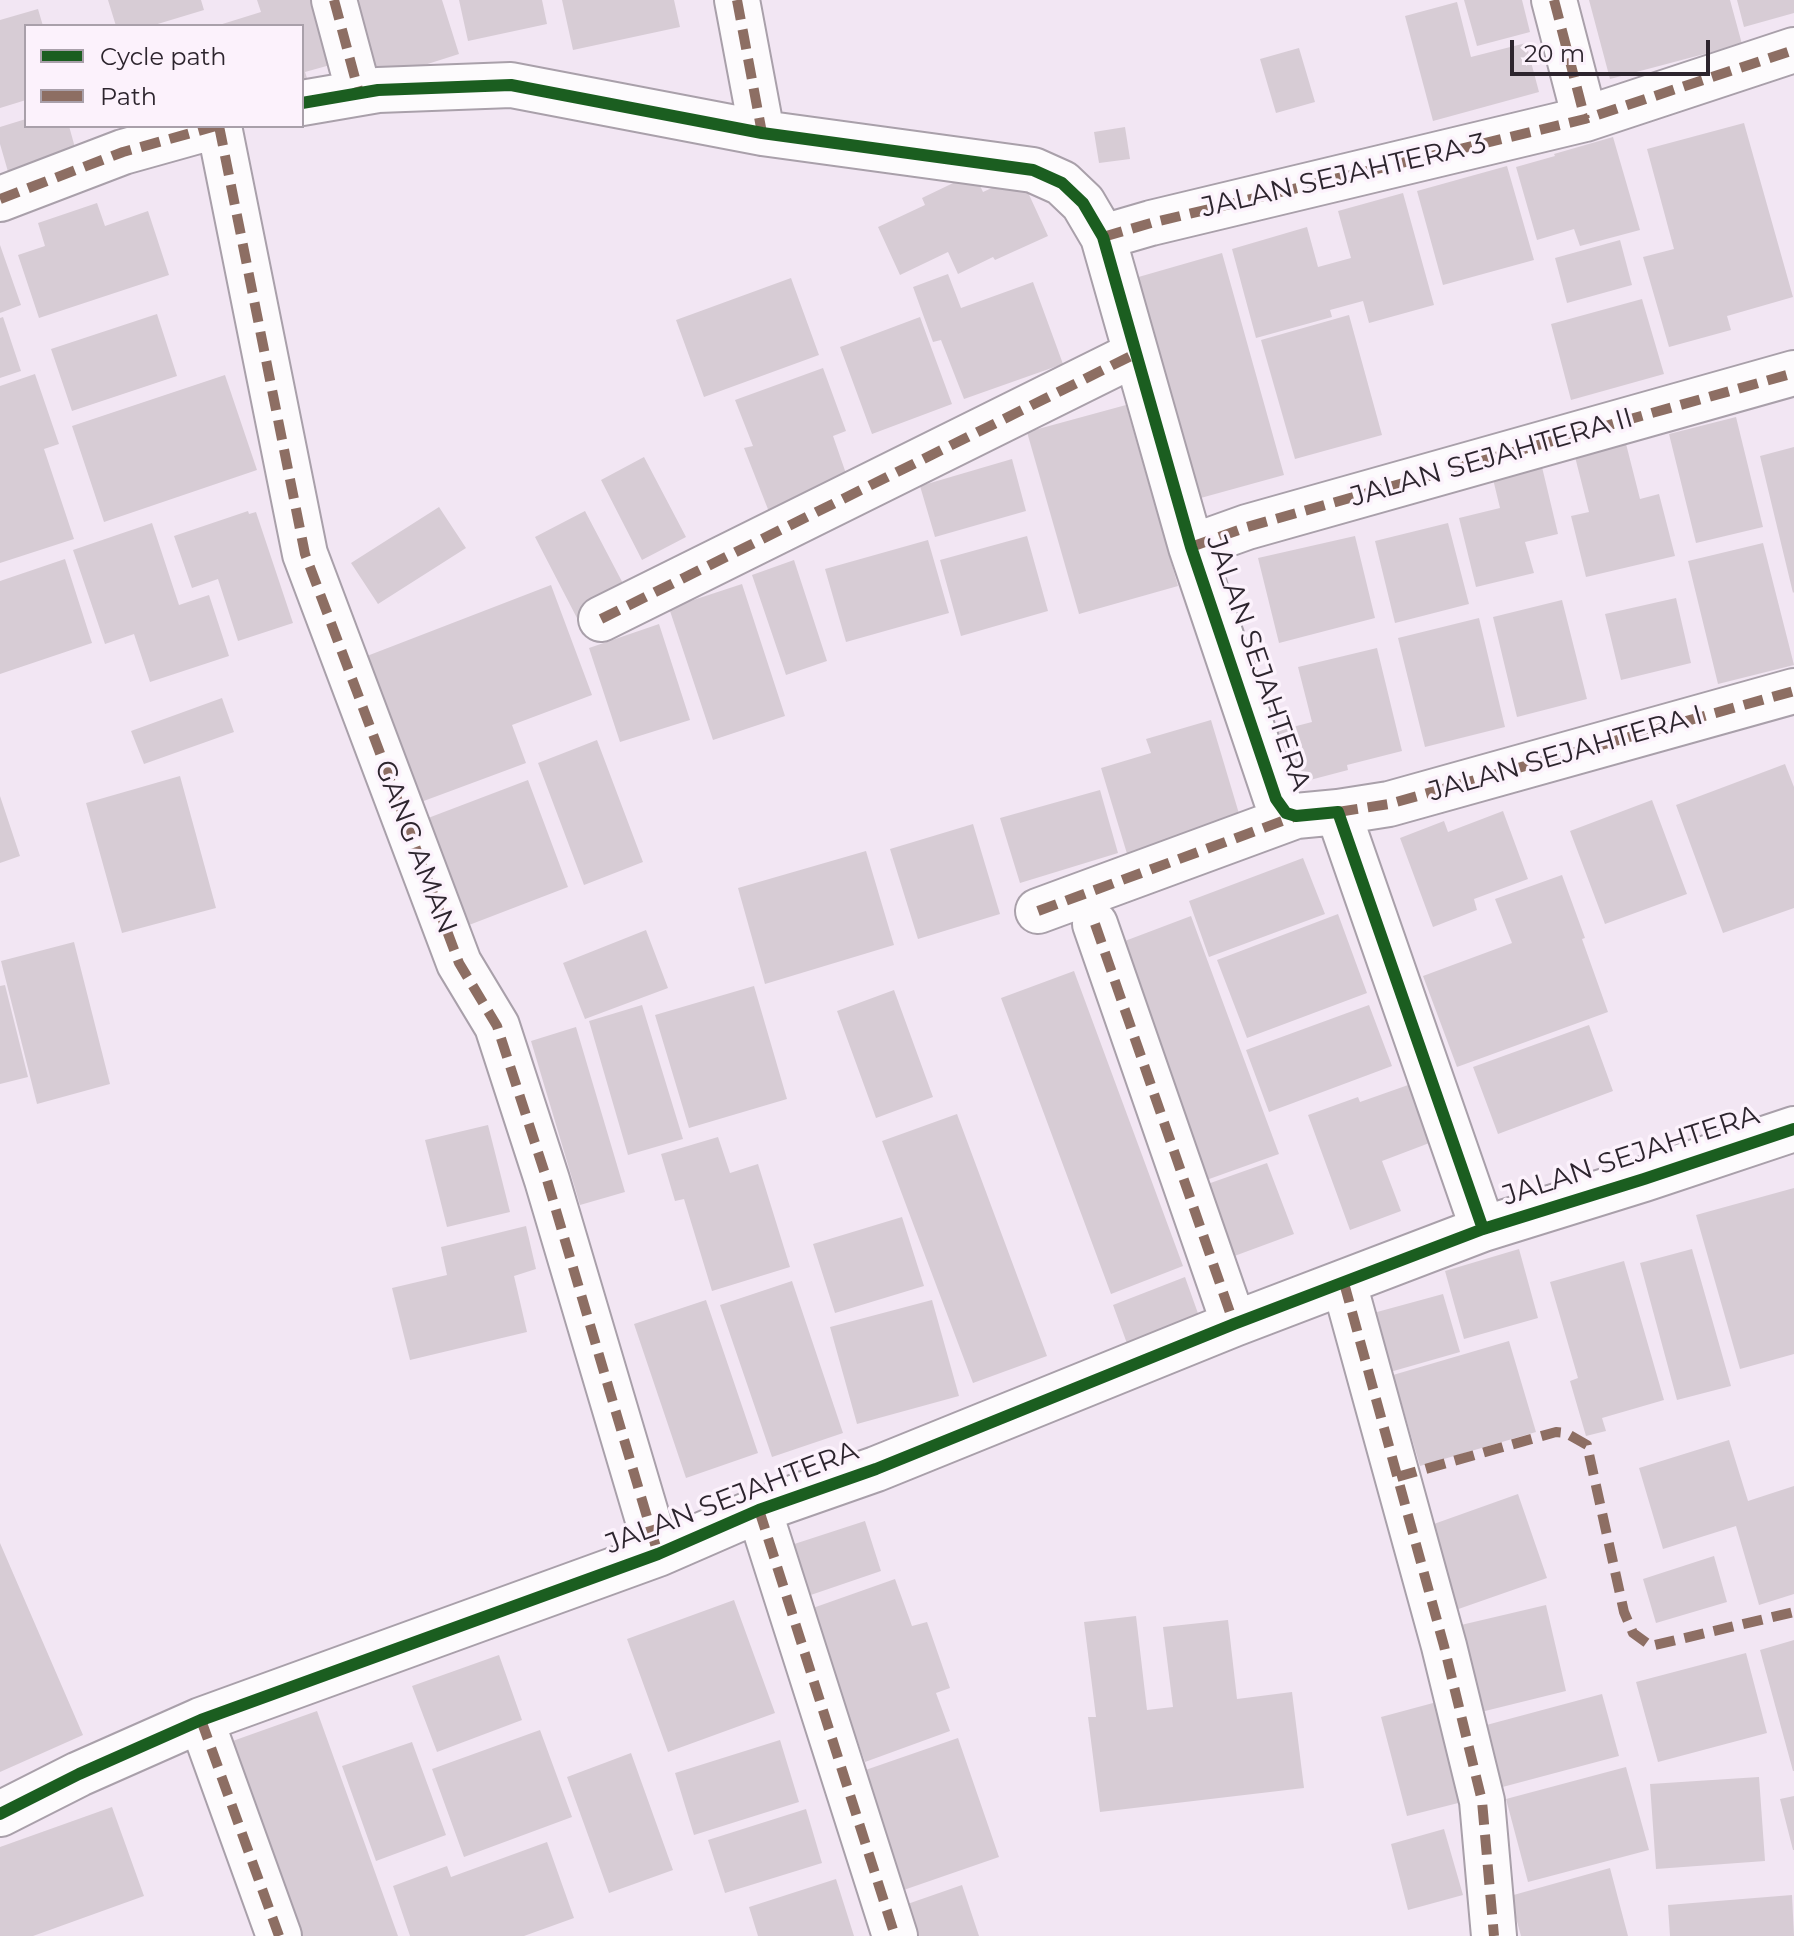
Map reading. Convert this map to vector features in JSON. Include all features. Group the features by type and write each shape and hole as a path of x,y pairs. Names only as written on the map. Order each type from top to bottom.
{"street":[{"path":"334,0 359,93"},
{"path":"737,0 762,133"},
{"path":"1554,0 1585,119"},
{"name":"JALAN SEJAHTERA 3","path":"1103,237 1585,119 1794,50"},
{"name":"JALAN SEJAHTERA","path":"304,103 378,90 511,85 762,133 1033,170 1062,183 1083,203 1103,237 1191,547 1276,799 1286,813 1317,814 1483,1229"},
{"path":"0,199 123,152 210,128"},
{"name":"GANG AMAN","path":"217,128 305,554 459,963 497,1026 547,1180 658,1554"},
{"path":"601,619 1135,354"},
{"name":"JALAN SEJAHTERA II","path":"1191,547 1247,527 1794,373"},
{"name":"JALAN SEJAHTERA I","path":"1038,911 1317,814 1389,804 1794,691"},
{"path":"1095,924 1234,1324"},
{"name":"JALAN SEJAHTERA","path":"0,1814 79,1774 201,1720 658,1554 759,1510 876,1469 1234,1324 1483,1229 1794,1129"},
{"path":"1344,1283 1444,1646 1482,1801 1494,1936"},
{"path":"759,1510 895,1936"},
{"path":"201,1720 279,1936"}],"building":[{"path":"108,0 201,0 204,10 158,24 115,24"},
{"path":"257,0 322,0 341,62 305,72 311,90 304,92 304,24 222,24 261,12"},
{"path":"346,0 442,0 459,54 371,82"},
{"path":"459,0 542,0 547,24 468,41"},
{"path":"562,0 674,0 680,27 573,50"},
{"path":"1464,0 1522,0 1530,32 1477,46"},
{"path":"1589,0 1730,0 1742,44 1610,79"},
{"path":"1737,0 1794,0 1794,13 1744,27"},
{"path":"1457,2 1471,57 1526,43 1539,92 1433,121 1405,16"},
{"path":"38,9 42,24 24,24 24,101 0,108 0,20"},
{"path":"1299,48 1315,102 1276,113 1260,59"},
{"path":"24,120 24,128 70,128 79,162 11,182 0,144 0,127"},
{"path":"1744,123 1793,297 1727,316 1731,330 1669,347 1643,257 1674,249 1647,149"},
{"path":"1125,127 1130,159 1099,163 1094,132"},
{"path":"1613,137 1640,230 1580,246 1574,229 1537,240 1516,167"},
{"path":"1507,166 1534,260 1443,285 1417,191"},
{"path":"974,173 983,192 1020,175 1048,236 958,274 948,252 900,275 878,227 925,205 922,198"},
{"path":"1403,193 1434,305 1369,323 1363,301 1330,310 1332,317 1256,338 1232,249 1307,227 1318,267 1351,258 1338,211"},
{"path":"97,203 105,226 148,211 169,275 39,318 18,255 45,246 38,223"},
{"path":"1620,240 1632,285 1567,303 1555,258"},
{"path":"0,245 21,305 0,313"},
{"path":"1222,253 1284,475 1197,499 1135,278"},
{"path":"948,274 961,308 1033,282 1063,364 964,399 941,340 933,342 913,287"},
{"path":"791,278 819,355 704,397 676,320"},
{"path":"1642,299 1664,374 1571,400 1551,324"},
{"path":"157,314 177,376 72,411 51,349"},
{"path":"1349,315 1382,435 1295,459 1261,340"},
{"path":"3,317 21,371 0,378 0,318"},
{"path":"920,317 952,404 872,434 840,347"},
{"path":"823,368 846,431 833,436 851,488 771,517 744,448 753,446 735,400"},
{"path":"35,374 59,444 44,449 74,539 0,563 0,386"},
{"path":"225,375 257,470 104,522 72,426"},
{"path":"1126,405 1178,586 1079,614 1027,432"},
{"path":"1736,417 1763,527 1696,543 1669,434"},
{"path":"1622,428 1640,499 1659,494 1675,556 1586,577 1571,516 1589,512 1571,441"},
{"path":"1794,447 1794,592 1793,593 1760,456"},
{"path":"644,457 686,537 642,560 601,480"},
{"path":"1012,459 1026,511 935,537 920,486"},
{"path":"1542,467 1558,534 1525,542 1534,573 1476,587 1459,518 1500,508 1493,479"},
{"path":"439,507 466,548 378,604 351,563"},
{"path":"248,511 249,514 256,512 293,623 238,641 218,579 192,588 174,536"},
{"path":"585,511 628,593 578,620 535,537"},
{"path":"152,523 179,605 209,595 229,656 150,682 134,634 105,644 73,550"},
{"path":"1448,523 1469,604 1395,623 1375,541"},
{"path":"1027,536 1048,611 961,636 940,560"},
{"path":"1355,536 1375,618 1279,643 1258,558"},
{"path":"928,540 949,613 846,642 825,569"},
{"path":"1763,543 1794,665 1718,684 1688,561"},
{"path":"65,559 92,643 0,674 0,581"},
{"path":"794,560 827,661 786,675 752,575"},
{"path":"742,584 785,716 713,740 669,608"},
{"path":"551,585 592,695 512,725 526,763 421,802 354,661"},
{"path":"1676,598 1691,663 1621,680 1605,614"},
{"path":"1562,600 1587,699 1517,717 1493,617"},
{"path":"1479,618 1505,727 1425,747 1398,638"},
{"path":"659,624 690,720 620,742 589,648"},
{"path":"1377,648 1402,751 1347,765 1348,770 1291,785 1277,731 1312,722 1298,667"},
{"path":"222,698 234,732 144,764 131,731"},
{"path":"1211,720 1243,827 1128,857 1101,768 1151,753 1146,739"},
{"path":"597,740 643,862 584,885 538,763"},
{"path":"1785,764 1794,787 1794,908 1723,933 1676,805"},
{"path":"180,776 216,908 122,933 86,803"},
{"path":"528,780 568,887 456,930 415,823"},
{"path":"1100,790 1118,853 1020,883 1000,818"},
{"path":"0,796 20,856 0,863"},
{"path":"1652,800 1687,894 1605,924 1570,831"},
{"path":"1503,811 1528,879 1474,899 1477,910 1433,927 1400,838 1444,821 1448,832"},
{"path":"973,824 1000,914 918,939 890,849"},
{"path":"866,851 894,945 765,984 738,888"},
{"path":"1303,858 1325,914 1209,957 1189,901"},
{"path":"1562,875 1608,1012 1457,1067 1423,976 1512,943 1495,899"},
{"path":"1338,914 1367,993 1247,1038 1217,960"},
{"path":"1191,916 1279,1154 1198,1183 1109,947"},
{"path":"646,930 668,988 585,1019 563,963"},
{"path":"74,942 110,1084 37,1104 1,961"},
{"path":"1074,971 1183,1266 1111,1294 1001,998"},
{"path":"5,985 28,1077 0,1084 0,986"},
{"path":"754,986 787,1099 689,1128 655,1015"},
{"path":"894,990 933,1097 876,1118 837,1011"},
{"path":"642,1005 683,1139 628,1155 589,1021"},
{"path":"1369,1005 1392,1066 1269,1112 1246,1050"},
{"path":"1589,1025 1613,1091 1498,1134 1473,1067"},
{"path":"576,1027 625,1192 580,1205 531,1041"},
{"path":"1411,1084 1432,1142 1382,1161 1401,1211 1350,1230 1308,1115 1358,1097 1360,1102"},
{"path":"957,1114 1047,1356 973,1383 882,1141"},
{"path":"488,1125 510,1212 447,1227 425,1140"},
{"path":"718,1137 730,1173 758,1164 790,1267 712,1291 684,1199 675,1201 661,1154"},
{"path":"1267,1163 1294,1234 1229,1258 1202,1186"},
{"path":"1794,1188 1794,1354 1740,1369 1696,1215"},
{"path":"902,1217 924,1286 835,1313 813,1244"},
{"path":"526,1226 536,1269 514,1276 527,1332 410,1360 392,1288 447,1275 441,1247"},
{"path":"1519,1249 1538,1318 1464,1339 1445,1271"},
{"path":"1692,1249 1731,1386 1677,1400 1640,1263"},
{"path":"1624,1261 1664,1400 1602,1418 1606,1431 1586,1436 1570,1381 1578,1378 1550,1282"},
{"path":"1185,1277 1205,1333 1133,1360 1113,1305"},
{"path":"792,1281 843,1433 772,1457 720,1305"},
{"path":"1443,1294 1460,1352 1383,1374 1366,1315"},
{"path":"706,1300 758,1453 686,1478 634,1324"},
{"path":"932,1300 959,1396 857,1424 830,1327"},
{"path":"1509,1341 1536,1432 1420,1466 1393,1375"},
{"path":"1729,1440 1748,1501 1794,1486 1794,1594 1759,1605 1736,1526 1663,1549 1639,1468"},
{"path":"1518,1494 1547,1578 1447,1613 1417,1530"},
{"path":"865,1521 881,1571 799,1599 782,1548"},
{"path":"0,1543 83,1735 0,1772"},
{"path":"1714,1556 1727,1602 1656,1623 1643,1579"},
{"path":"895,1579 912,1626 927,1622 950,1688 936,1693 950,1731 865,1762 810,1609"},
{"path":"734,1600 775,1713 668,1752 627,1639"},
{"path":"1546,1605 1566,1691 1481,1712 1461,1625"},
{"path":"1136,1616 1147,1710 1173,1707 1163,1627 1228,1620 1237,1699 1292,1692 1304,1788 1100,1812 1088,1717 1096,1717 1084,1622"},
{"path":"1794,1640 1794,1771 1793,1771 1760,1650"},
{"path":"1746,1653 1767,1733 1658,1762 1636,1682"},
{"path":"499,1655 522,1720 437,1752 412,1686"},
{"path":"1602,1694 1619,1756 1495,1789 1479,1727"},
{"path":"1448,1699 1474,1799 1407,1816 1381,1717"},
{"path":"317,1711 398,1936 280,1936 213,1748"},
{"path":"540,1730 572,1817 464,1857 432,1769"},
{"path":"958,1738 999,1857 895,1893 854,1774"},
{"path":"780,1740 799,1802 694,1835 675,1773"},
{"path":"412,1742 446,1835 376,1861 342,1766"},
{"path":"631,1753 673,1870 609,1893 567,1777"},
{"path":"1626,1767 1649,1850 1528,1882 1506,1799"},
{"path":"1759,1777 1765,1861 1656,1869 1650,1784"},
{"path":"1794,1796 1794,1850 1793,1850 1780,1799"},
{"path":"112,1807 144,1896 33,1936 0,1936 0,1847"},
{"path":"806,1809 822,1863 725,1893 708,1840"},
{"path":"1444,1829 1463,1895 1408,1910 1391,1844"},
{"path":"547,1842 574,1918 524,1936 410,1936 393,1886 447,1866 451,1877"},
{"path":"1610,1868 1628,1936 1521,1936 1510,1896"},
{"path":"836,1879 854,1936 758,1936 749,1907"},
{"path":"962,1885 979,1936 906,1936 896,1908"},
{"path":"1792,1895 1794,1936 1670,1936 1668,1905"}],"marked path":[{"path":"334,0 359,93"},
{"path":"737,0 762,133"},
{"path":"1554,0 1585,119"},
{"path":"1103,237 1585,119 1794,50"},
{"path":"0,199 123,152 209,128"},
{"path":"219,128 305,554 459,963 497,1026 547,1180 658,1554"},
{"path":"601,619 1135,354"},
{"path":"1191,547 1247,527 1794,373"},
{"path":"1338,812 1389,804 1794,691"},
{"path":"1038,911 1296,816"},
{"path":"1095,924 1234,1324"},
{"path":"1344,1283 1444,1646 1482,1801 1494,1936"},
{"path":"1397,1477 1556,1432 1566,1433 1587,1445 1624,1612 1633,1633 1651,1646 1794,1612"},
{"path":"759,1510 895,1936"},
{"path":"201,1720 279,1936"}],"cycle path":[{"path":"304,103 378,90 511,85 762,133 1033,170 1062,183 1083,203 1103,237 1191,547 1276,799 1286,813 1296,816 1338,812 1483,1229"},
{"path":"0,1814 79,1774 201,1720 658,1554 759,1510 876,1469 1234,1324 1483,1229 1794,1129"}]}
